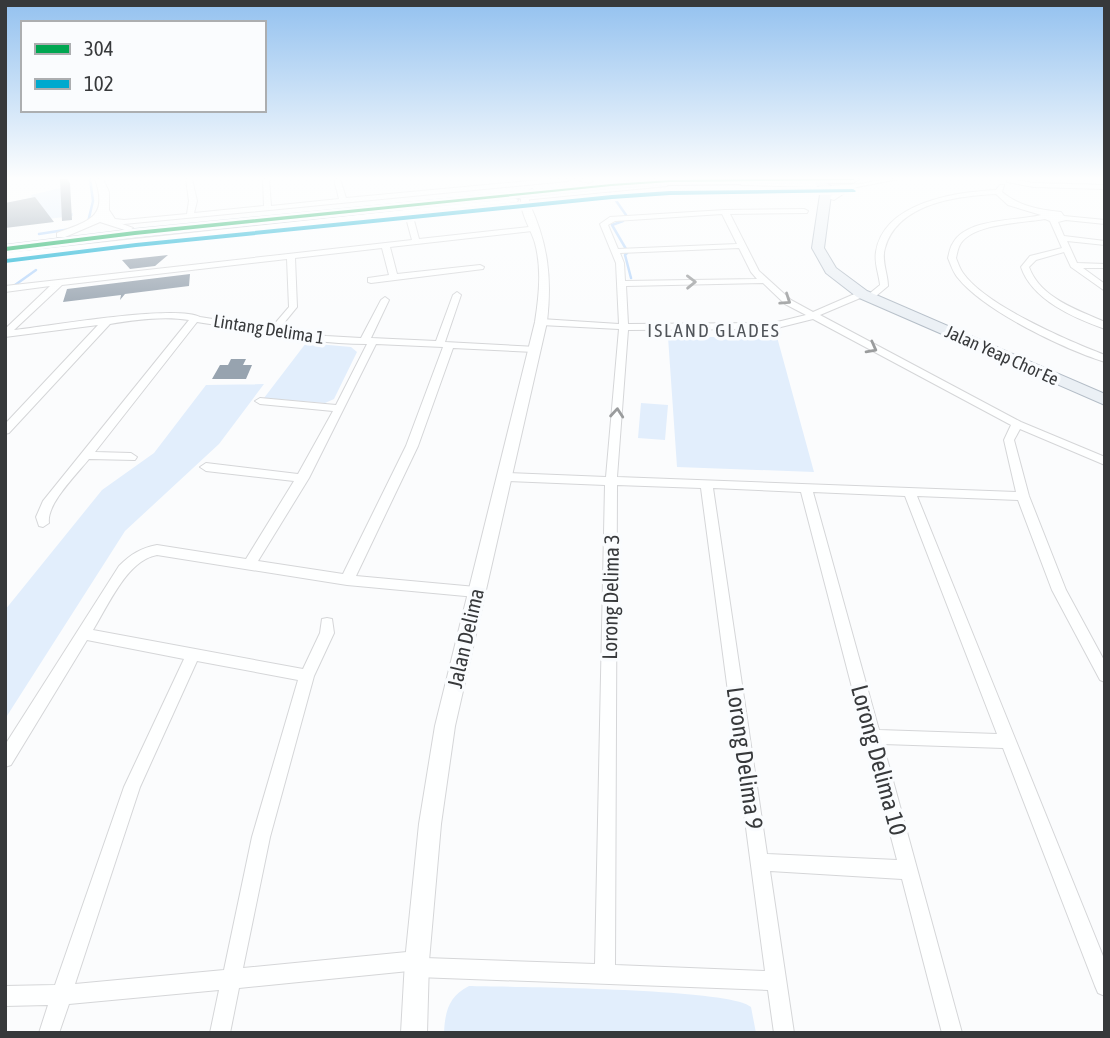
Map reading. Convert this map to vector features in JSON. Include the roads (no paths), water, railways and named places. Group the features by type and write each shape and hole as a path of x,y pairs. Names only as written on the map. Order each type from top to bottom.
{"highway":[{"path":"5,246 133,227"},
{"path":"5,246 206,227"},
{"path":"5,246 61,235 89,233"}],"main road":[{"name":"Jalan Yeap Chor Ee","path":"820,227 818,240 821,257 843,282 1105,400"},
{"name":"Jalan Yeap Chor Ee","path":"826,227 823,248 843,276 868,294"}],"street":[{"path":"61,235 81,227"},
{"path":"5,255 233,227"},
{"path":"412,227 416,241"},
{"name":"Jalan Delima","path":"415,1033 417,964 430,824 445,726 541,322 546,289 536,227"},
{"name":"Lorong Delima 3","path":"605,974 611,481 624,327 623,284 617,251 606,227"},
{"path":"732,227 762,281 788,302 1017,424 1105,461"},
{"path":"541,322 624,327 773,327 792,324 884,286 879,262 883,241 894,227"},
{"path":"986,227 965,236 953,250 951,260 964,282 1026,323 1105,359"},
{"path":"1056,227 1074,264 1105,288"},
{"path":"5,289 529,229"},
{"name":"Jalan Delima","path":"529,229 541,248"},
{"path":"1062,238 1105,243"},
{"path":"385,245 394,277"},
{"path":"617,251 741,246"},
{"path":"1067,250 1033,258 1025,267 1029,281 1042,293 1105,326"},
{"path":"272,331 293,307 291,255"},
{"path":"1074,264 1105,266"},
{"path":"371,280 480,267"},
{"path":"623,284 762,281"},
{"path":"5,334 59,283"},
{"path":"347,580 412,446 457,295"},
{"path":"249,566 303,478 340,408 385,300"},
{"name":"Lintang Delima 1","path":"5,334 154,316 196,317 272,331 368,342 534,349"},
{"path":"43,523 42,517 47,504 196,317"},
{"path":"5,431 107,321"},
{"path":"260,401 340,408"},
{"path":"1017,424 1010,433 1009,440 1023,496 1054,578 1105,676"},
{"path":"1073,448 1105,453"},
{"path":"87,454 131,457"},
{"path":"206,467 303,478"},
{"path":"505,477 1023,496"},
{"name":"Lorong Delima 9","path":"706,484 784,1033"},
{"name":"Lorong Delima 10","path":"806,488 952,1033"},
{"path":"909,491 1105,986"},
{"path":"5,760 124,569 138,555 157,550 347,580 476,592"},
{"path":"220,1033 261,837 307,676 327,633 327,624"},
{"path":"85,634 307,676"},
{"path":"49,1033 132,787 193,654"},
{"path":"873,737 1008,741"},
{"path":"760,862 908,870"},
{"path":"5,996 61,995 232,978 417,964 776,981"}],"waterway":[{"path":"613,227 626,249"},
{"path":"39,234 71,229"},
{"path":"627,253 625,255 631,278"},
{"path":"15,285 36,270"}],"district":[{"name":"ISLAND GLADES","path":"714,330"}]}
